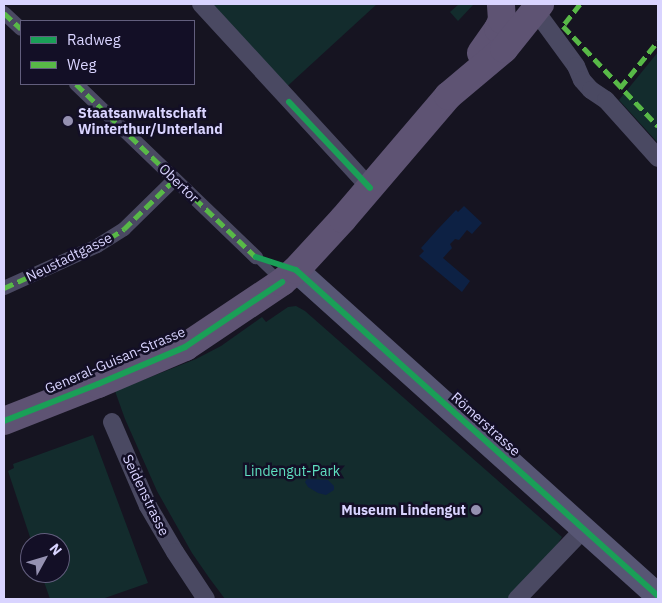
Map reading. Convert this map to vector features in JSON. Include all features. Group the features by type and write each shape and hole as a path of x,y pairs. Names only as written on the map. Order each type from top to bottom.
{"main road":[{"path":"448,96 498,29 502,20 501,4"},
{"name":"General-Guisan-Strasse","path":"4,421 98,384 184,347 289,276 370,188 448,96 504,49 535,6"},
{"name":"Römerstrasse","path":"289,276 584,529 658,596"}],"street":[{"path":"202,4 370,188"},
{"path":"535,6 576,66 582,80 591,90 606,100 658,158"},
{"path":"4,13 20,28"},
{"name":"Obertor","path":"77,85 256,257"},
{"name":"Neustadtgasse","path":"4,288 104,242 124,229 175,179"},
{"name":"Seidenstrasse","path":"112,422 148,506 206,599"},
{"path":"518,599 584,529"}],"lane":[{"name":"Obertor","path":"256,257 289,276"}],"green space":[{"path":"201,4 377,4 281,92"},
{"path":"459,4 473,5 458,21 450,12"},
{"path":"658,52 658,143 619,100"},
{"name":"Lindengut-Park","path":"296,306 305,311 562,537 546,562 510,599 225,599 210,579 192,553 157,491 125,419 115,391 196,359 221,346 262,317 266,322 288,307"},
{"path":"93,435 148,583 102,599 50,599 44,583 70,583 70,533 29,533 8,471 14,468 13,464"}],"water":[{"path":"464,206 482,223 472,234 467,230 459,240 455,239 450,244 452,248 443,258 470,281 462,292 419,256 424,251 421,248 438,229 456,210 458,212"},
{"path":"307,479 328,480 334,486 334,490 326,495 318,493 308,487 305,482"}],"marked path":[{"path":"580,4 563,26 658,126"},
{"path":"4,13 20,28"},
{"path":"620,88 658,41"},
{"path":"77,85 256,257"},
{"path":"4,288 97,246 124,229 175,179"}],"cycle path":[{"path":"289,102 370,188"},
{"path":"256,257 296,270 658,596"},
{"path":"4,421 185,347 282,282"}],"place":[{"name":"Staatsanwaltschaft Winterthur/Unterland","path":"68,121"},
{"name":"Museum Lindengut","path":"476,510"}]}
